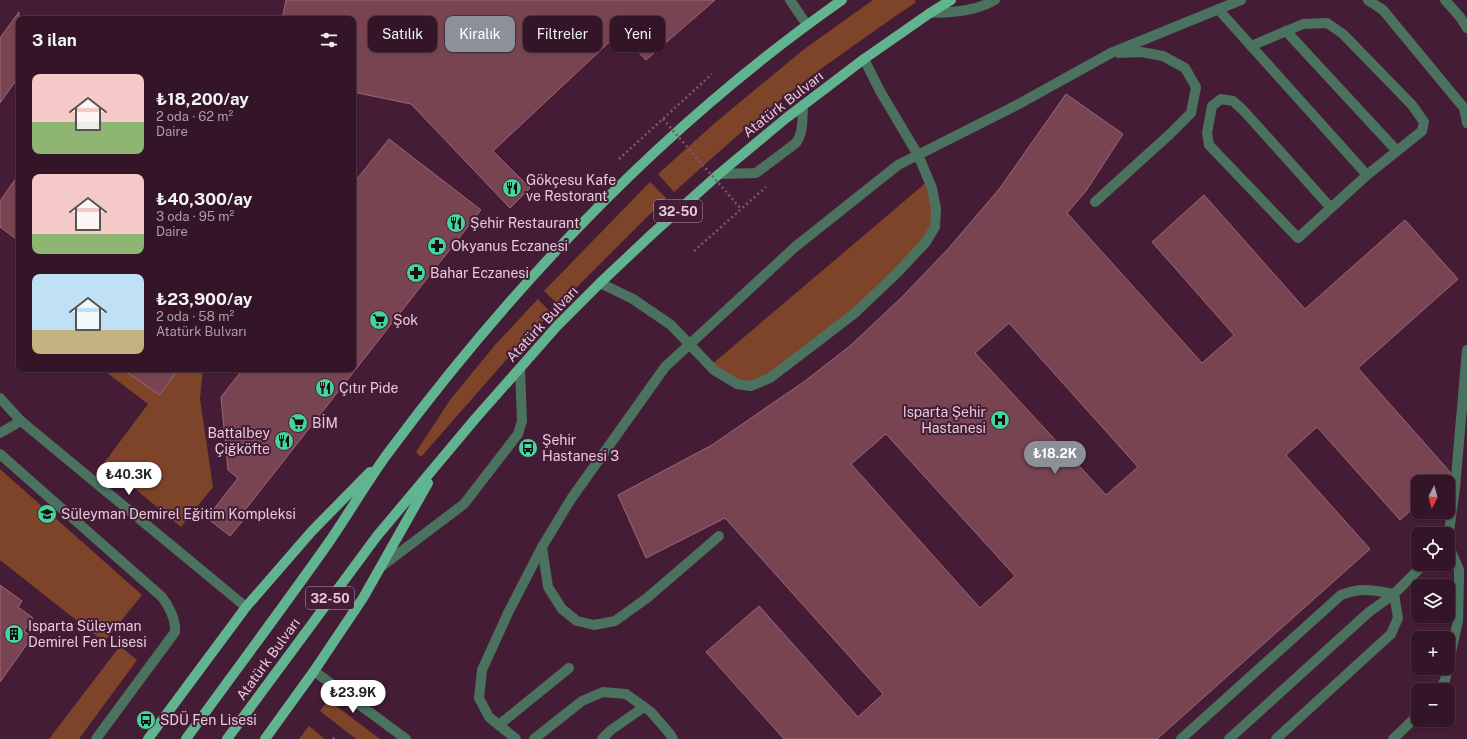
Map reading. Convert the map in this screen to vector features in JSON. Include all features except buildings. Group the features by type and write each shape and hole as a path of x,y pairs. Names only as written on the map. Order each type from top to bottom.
{"main road":[{"name":"Atatürk Bulvarı","path":"186,739 327,544 387,455 473,344 547,259 602,202 671,137 745,72 842,0"},
{"name":"Atatürk Bulvarı","path":"227,739 377,536 557,326 600,283 719,174 803,105 864,59 951,0"},
{"path":"148,739 246,607 312,531 387,455"},
{"path":"265,739 314,671 363,598 440,462"}],"street":[{"path":"790,0 807,25"},
{"path":"930,13 973,10 995,0"},
{"path":"516,739 489,717 479,698 482,670 508,613 542,547 571,498 665,367 795,247 898,165 1015,106 1111,53 1241,0"},
{"path":"1368,0 1383,10 1464,108 1467,123"},
{"path":"1445,0 1460,17 1467,28"},
{"path":"1218,9 1367,176"},
{"path":"1252,46 1303,24 1327,23 1343,34 1412,105 1424,122 1422,132 1367,176 1298,238 1209,145 1207,133 1212,106 1221,99 1233,101 1243,110 1331,208"},
{"path":"1286,31 1397,151"},
{"path":"1095,202 1191,113 1196,88 1185,68 1164,56 1141,52 1111,53"},
{"path":"600,283 633,299 671,326 714,370 737,384 751,386 770,378 855,313 897,273 926,242 934,227 936,210 932,188 918,155 880,91 864,59"},
{"path":"719,174 756,173 796,143 800,138 803,105"},
{"path":"1450,527 1455,488 1467,350"},
{"path":"382,566 464,504 518,434 522,421 520,369"},
{"path":"0,398 21,420 246,607"},
{"path":"0,434 21,420"},
{"path":"0,454 162,597 169,607 174,624 174,632 96,739"},
{"path":"542,547 548,587 562,609 577,621 594,625 615,621 647,598 720,536"},
{"path":"1455,561 1459,570 1459,580 1458,621 1455,635"},
{"path":"1229,739 1369,612 1394,594 1417,571"},
{"path":"1181,739 1341,594 1354,590 1371,589 1394,594"},
{"path":"1276,739 1391,634 1398,618 1394,594"},
{"path":"499,725 569,668"},
{"path":"314,671 406,739"},
{"path":"534,739 582,701 603,692 626,694 651,712 673,739"},
{"path":"602,739 611,730 644,707"},
{"path":"1393,739 1411,722"}],"path":[{"path":"619,159 712,74"},
{"path":"663,119 741,209"},
{"path":"694,251 768,185"}],"shaded area":[{"path":"873,0 915,0 916,2 785,96 674,192 658,174 716,122 803,50"},
{"path":"928,181 935,227 855,313 751,386 710,366"},
{"path":"650,182 666,198 559,305 544,291"},
{"path":"538,299 551,313 506,360 421,457 416,452 450,400 495,345"},
{"path":"106,372 203,372 200,399 213,487 181,527 104,463 148,404"},
{"path":"0,469 142,595 104,642 0,560"},
{"path":"120,646 137,660 79,739 49,739"},
{"path":"328,700 380,739 356,739 320,711"},
{"path":"309,726 325,739 299,739"}],"place":[{"name":"Gökçesu Kafe ve Restorant","path":"512,188"},
{"name":"Şehir Restaurant","path":"456,223"},
{"name":"Okyanus Eczanesi","path":"437,246"},
{"name":"Bahar Eczanesi","path":"416,273"},
{"name":"Şok","path":"379,320"},
{"name":"Çıtır Pide","path":"325,388"},
{"name":"Isparta Şehir Hastanesi","path":"1000,420"},
{"name":"BİM","path":"298,423"},
{"name":"Battalbey Çiğköfte","path":"284,441"},
{"name":"Şehir Hastanesi 3","path":"528,448"},
{"name":"Süleyman Demirel Eğitim Kompleksi","path":"47,514"},
{"name":"Isparta Süleyman Demirel Fen Lisesi","path":"14,634"},
{"name":"SDÜ Fen Lisesi","path":"146,720"}]}
